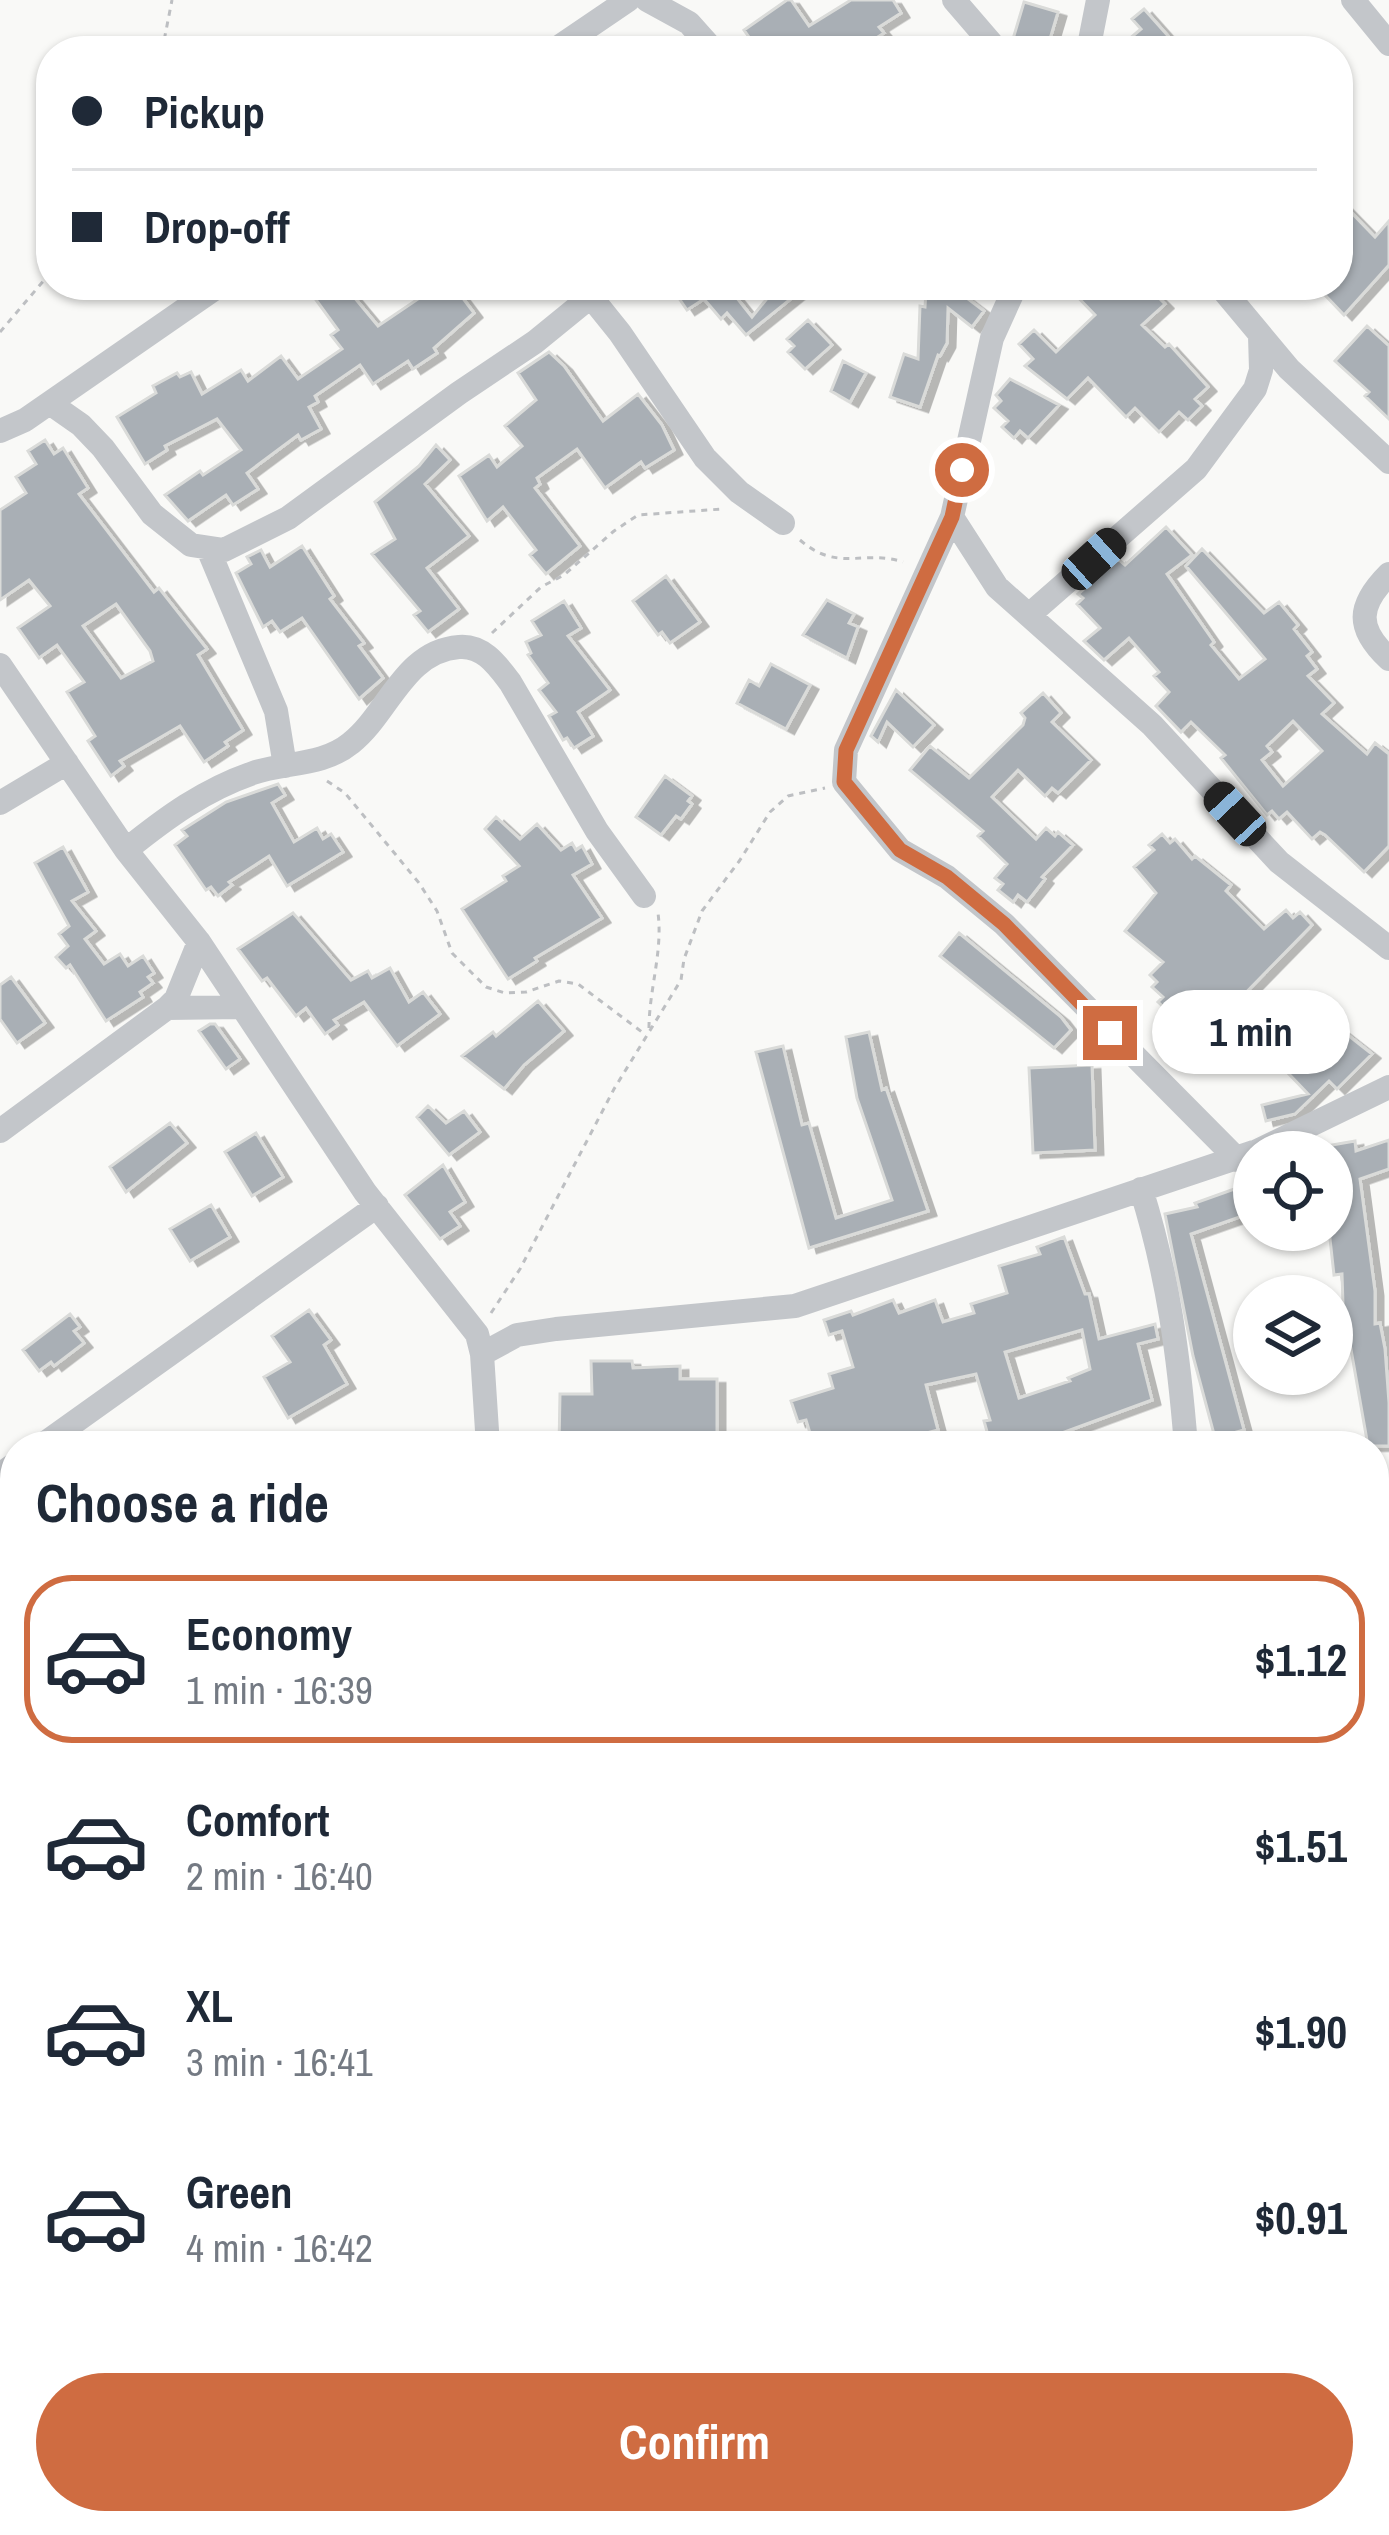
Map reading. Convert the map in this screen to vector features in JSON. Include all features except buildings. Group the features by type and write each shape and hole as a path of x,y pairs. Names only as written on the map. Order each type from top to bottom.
{"street":[{"path":"575,36 628,0"},
{"path":"646,0 689,23 701,36"},
{"path":"954,0 985,36"},
{"path":"1091,36 1098,0"},
{"path":"1353,0 1389,44"},
{"path":"0,430 51,404 199,300"},
{"path":"51,404 103,448 152,514 191,545 224,550 288,518 535,342 577,300"},
{"path":"593,300 704,458 739,492 783,523"},
{"path":"1009,300 992,338 952,517 846,750 844,782 900,850 947,877 1004,924 1233,1140"},
{"path":"1231,300 1288,369 1389,462"},
{"path":"1029,615 1196,469 1255,389 1261,370 1260,336"},
{"path":"952,517 998,586 1152,725 1279,862 1389,948"},
{"path":"209,551 293,765"},
{"path":"1389,574 1366,604 1364,623 1368,638 1389,658"},
{"path":"126,850 176,810 216,787 348,746 380,714 396,686 417,665 458,647 476,649 494,661 510,682 597,832 644,896"},
{"path":"0,665 126,850 199,942 377,1206 480,1344 487,1431"},
{"path":"0,803 67,764"},
{"path":"0,1131 167,1008 176,999 199,942"},
{"path":"167,1008 241,1007"},
{"path":"1298,1131 1389,1087"},
{"path":"480,1344 556,1329 795,1306 1233,1160"},
{"path":"1141,1189 1154,1228 1180,1361 1184,1431"},
{"path":"62,1431 377,1206"}],"path":[{"path":"165,36 172,0"},
{"path":"0,332 36,290"},
{"path":"476,649 541,587 564,575 638,515 714,508 734,511"},
{"path":"783,523 824,555 842,561 886,557 927,572"},
{"path":"293,765 345,793 430,899 452,953 486,987 526,992 566,980 647,1032"},
{"path":"480,1344 647,1032 681,980 702,910 770,812 788,796 844,782"},
{"path":"644,896 657,907 660,929 647,1032"}],"route":[{"path":"962,470 952,517 846,750 844,782 900,850 947,877 1004,924 1110,1033"}]}
